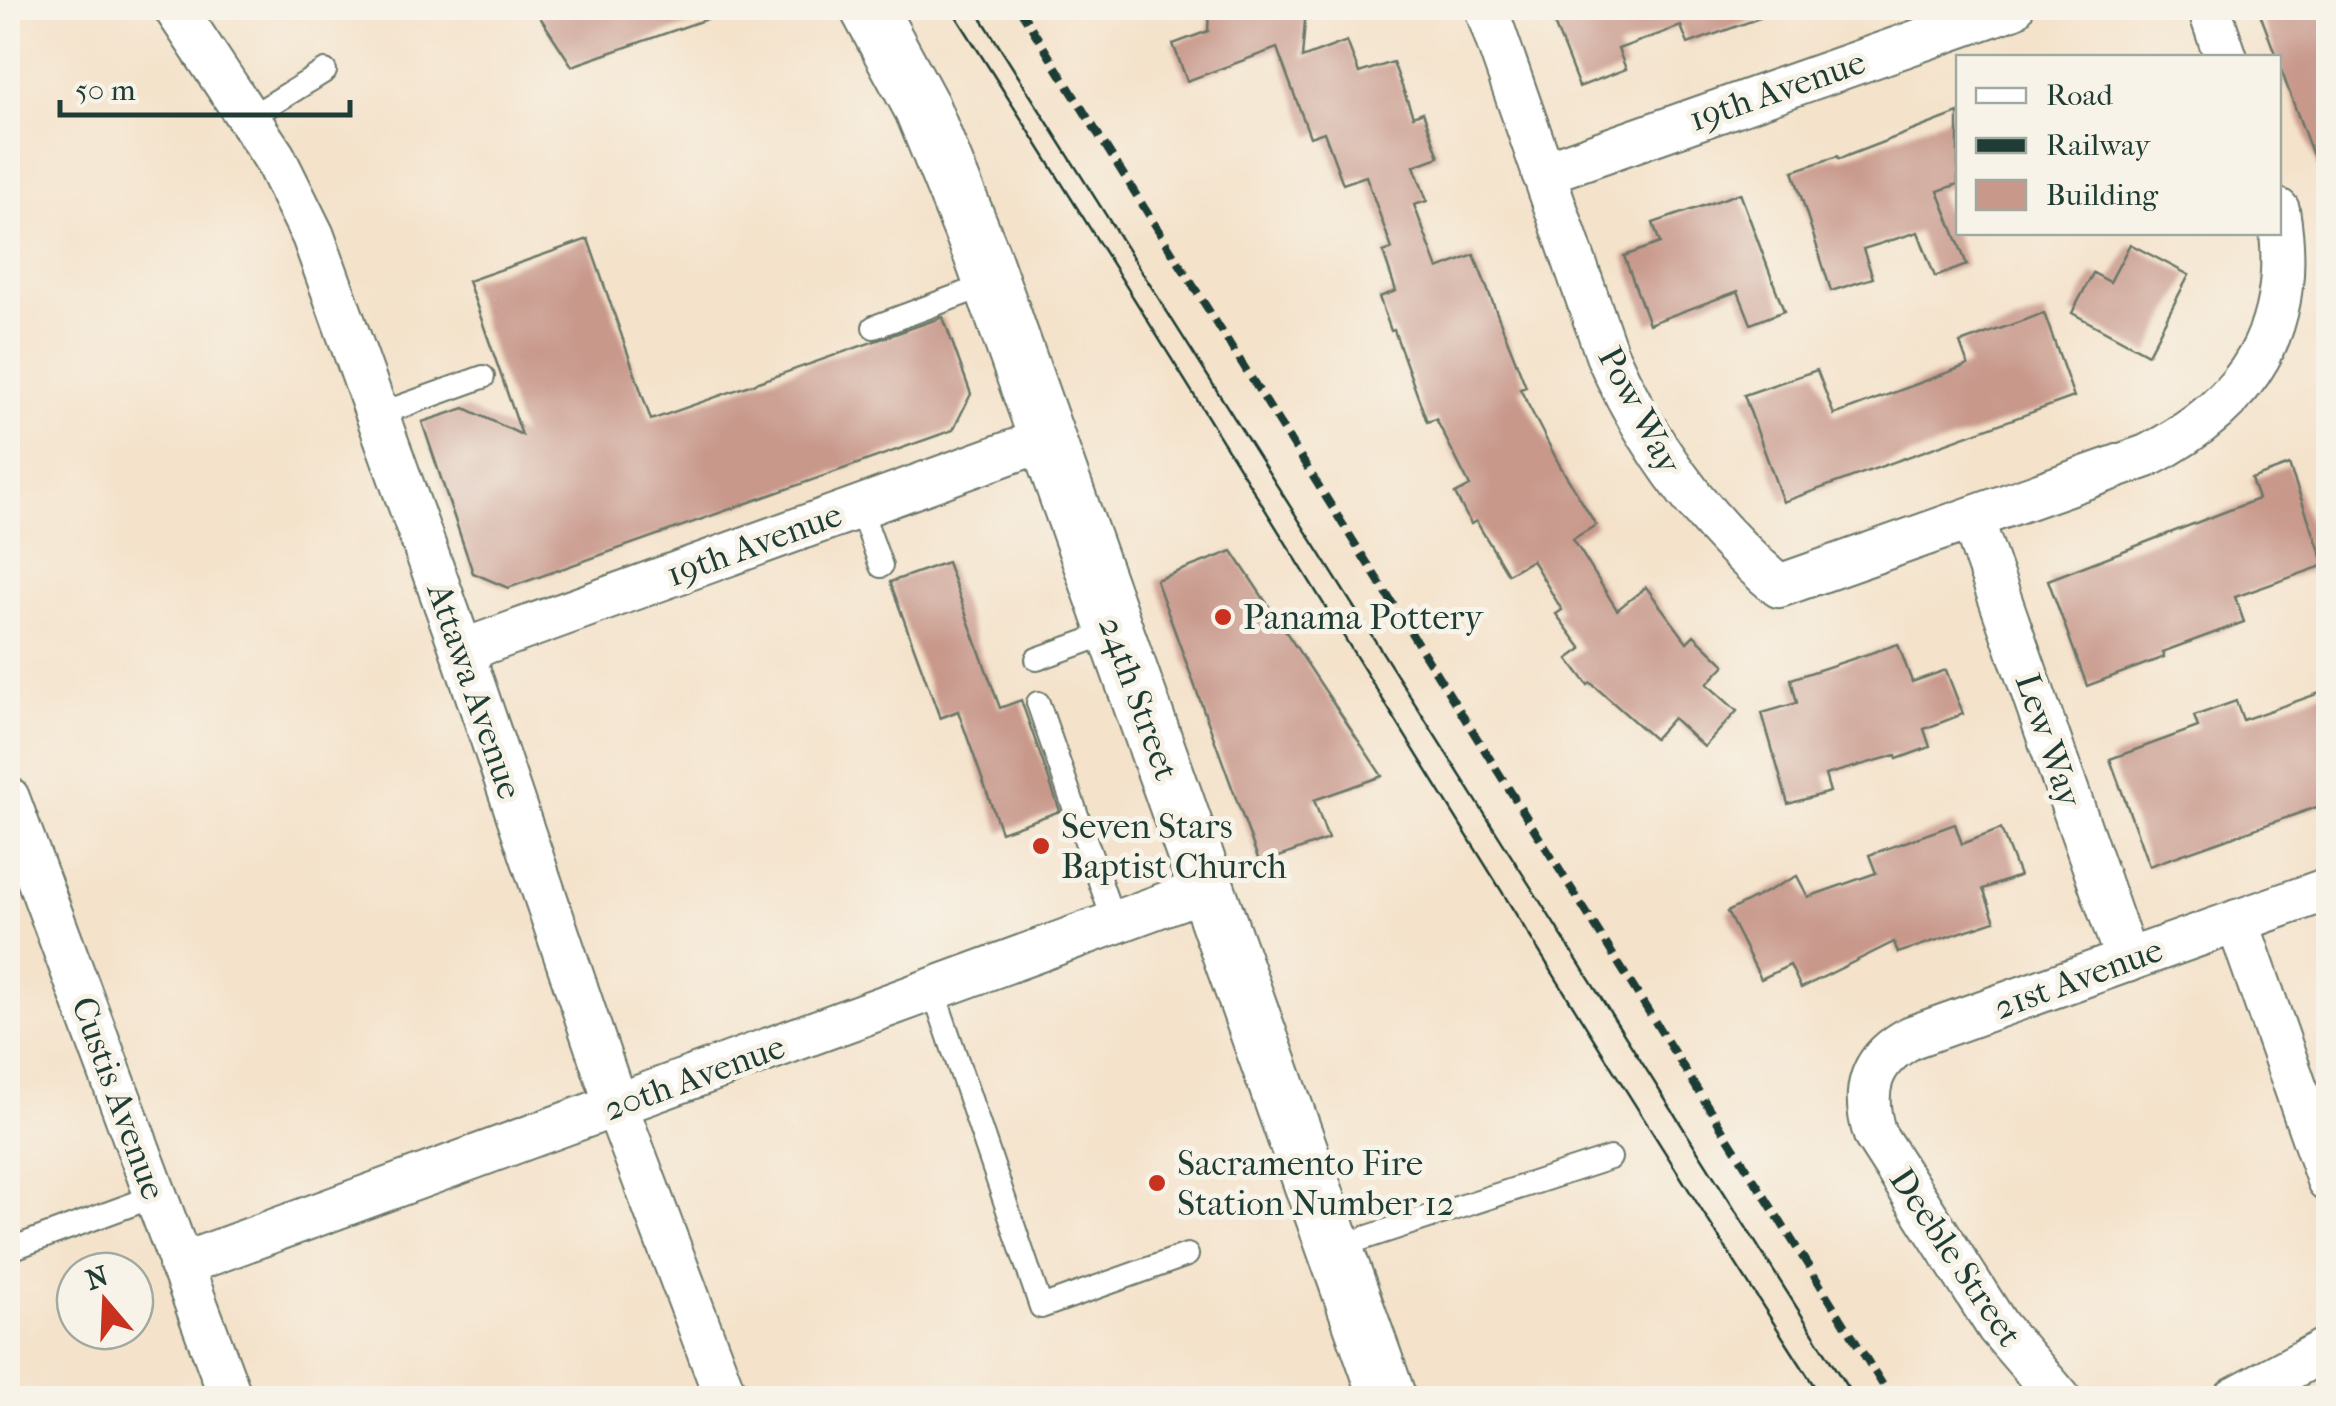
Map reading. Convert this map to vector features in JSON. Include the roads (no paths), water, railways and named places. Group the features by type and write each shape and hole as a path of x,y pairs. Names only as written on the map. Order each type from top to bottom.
{"street":[{"name":"Attawa Avenue","path":"175,8 274,157 313,236 462,651 616,1106 726,1398"},
{"name":"24th Street","path":"868,8 900,63 942,152 992,284 1388,1398"},
{"name":"Pow Way","path":"1486,8 1607,355 1652,444 1692,502 1779,586 1972,519"},
{"name":"19th Avenue","path":"1542,173 2012,8"},
{"path":"2209,8 2225,55"},
{"path":"1972,519 2147,456 2186,436 2224,406 2249,374 2272,328 2280,299 2284,256 2281,233"},
{"name":"19th Avenue","path":"462,651 1047,439"},
{"name":"Lew Way","path":"1972,519 2127,960"},
{"name":"Custis Avenue","path":"8,798 231,1398"},
{"name":"20th Avenue","path":"180,1265 1206,889"},
{"name":"21st Avenue","path":"1866,1107 1870,1080 1880,1060 1900,1043 2328,889"},
{"path":"2237,921 2328,1180"},
{"name":"Deeble Street","path":"1866,1107 1875,1135 1998,1327 2059,1398"},
{"path":"2235,1398 2328,1348"}],"lane":[{"path":"249,118 325,70"},
{"path":"874,327 992,284"},
{"path":"377,415 483,377"},
{"path":"859,506 881,566"},
{"path":"1036,659 1115,630"},
{"path":"1038,703 1114,922"},
{"path":"933,990 1041,1307 1186,1255"},
{"path":"1334,1248 1610,1158"},
{"path":"8,1250 155,1196"}],"tram line":[{"path":"951,8 1822,1398"},
{"path":"975,8 1854,1398"}],"railway":[{"path":"1019,8 1891,1398"}],"place":[{"name":"Panama Pottery","path":"1223,617"},
{"name":"Seven Stars Baptist Church","path":"1041,846"},
{"name":"Sacramento Fire Station Number 12","path":"1157,1183"}]}
